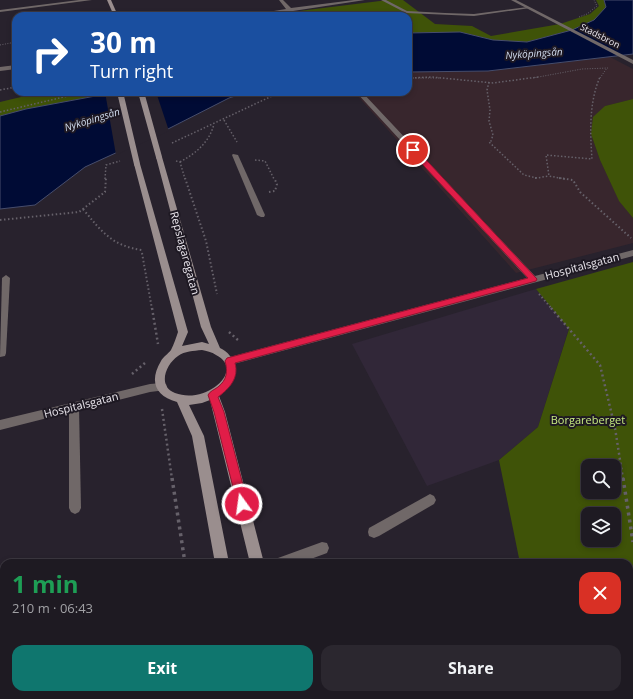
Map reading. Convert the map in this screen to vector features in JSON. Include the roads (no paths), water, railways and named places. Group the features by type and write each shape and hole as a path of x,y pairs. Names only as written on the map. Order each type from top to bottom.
{"main road":[{"path":"108,0 110,12"},
{"path":"108,0 114,12"},
{"name":"Repslagaregatan","path":"121,96 137,164 183,332 174,354"},
{"name":"Repslagaregatan","path":"142,96 206,328 215,348"},
{"path":"202,346 215,348 224,353 230,361 232,370 230,379 223,388 213,395 197,400 181,400 169,395 162,387 159,378 161,369 166,361 174,354 187,348 202,346"},
{"path":"213,395 219,412 256,559"},
{"path":"181,400 198,436 221,559"}],"street":[{"path":"0,11 90,0"},
{"path":"281,0 290,10"},
{"path":"275,12 363,0"},
{"path":"383,0 406,12"},
{"name":"Stadsbron","path":"513,0 633,62"},
{"path":"412,12 474,15 528,8"},
{"path":"0,69 12,68"},
{"path":"363,96 533,279"},
{"path":"235,155 261,215"},
{"name":"Hospitalsgatan","path":"230,361 633,253"},
{"path":"0,353 7,278"},
{"name":"Hospitalsgatan","path":"0,425 131,393 162,387"},
{"path":"74,407 75,508"},
{"path":"374,532 430,500"},
{"path":"293,559 322,548"}],"water":[{"name":"Nyköpingsån","path":"604,0 633,0 633,54 488,71 412,72 412,33 460,32 493,40 527,42 572,30 594,20 606,7"},
{"name":"Nyköpingsån","path":"96,96 235,96 85,167 35,205 0,209 0,116 26,109"}],"park label":[{"name":"Borgareberget","path":"588,420"}]}
